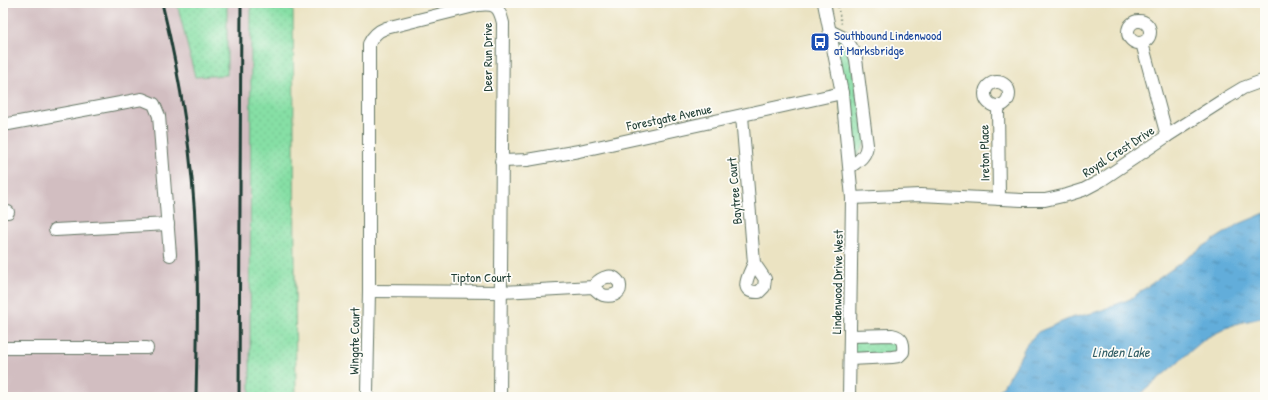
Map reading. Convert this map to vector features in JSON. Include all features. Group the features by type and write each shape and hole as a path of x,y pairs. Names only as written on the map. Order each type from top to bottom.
{"street":[{"name":"Lindenwood Drive West","path":"824,3 842,93 852,198 849,397"},
{"name":"Deer Run Drive","path":"369,291 369,44 372,36 378,31 386,28 478,5 489,4 497,7 503,23 500,397"},
{"path":"830,32 846,39 853,50 856,59 867,146 866,152 862,158 850,167"},
{"path":"1142,43 1167,136"},
{"name":"Royal Crest Drive","path":"852,198 920,195 1045,200 1067,195 1083,190 1114,172 1167,136 1243,88 1265,80"},
{"name":"Forestgate Avenue","path":"501,161 527,160 579,151 842,93"},
{"path":"3,125 142,99 154,104 159,116 170,255"},
{"name":"Ireton Place","path":"998,106 999,199"},
{"name":"Baytree Court","path":"742,116 754,263"},
{"path":"54,230 168,224"},
{"name":"Tipton Court","path":"369,291 501,292 593,287"},
{"name":"Wingate Court","path":"367,395 369,291"},
{"path":"850,336 892,334 898,336 902,340 904,346 903,352 898,356 850,358"},
{"path":"3,348 147,348"}],"path":[{"path":"837,3 842,25"}],"shaded area":[{"path":"3,3 177,3 195,77 227,74 227,3 251,3 250,397 3,397"}],"green space":[{"path":"177,3 227,3 227,75 195,77"},
{"path":"251,3 293,3 296,397 250,397"},
{"path":"830,31 846,39 867,140 850,167"},
{"path":"892,335 903,352 850,359 850,336"}],"water":[{"name":"Linden Lake","path":"1265,213 1265,317 1235,324 1206,338 1137,397 994,397 1003,386 1026,345 1038,332 1071,318 1097,312 1130,299 1204,246 1239,224"}],"railway":[{"path":"162,3 175,61 185,120 192,180 197,260 198,318 196,397"},
{"path":"239,397 241,3"}],"place":[{"name":"Southbound Lindenwood at Marksbridge","path":"820,42"}]}
